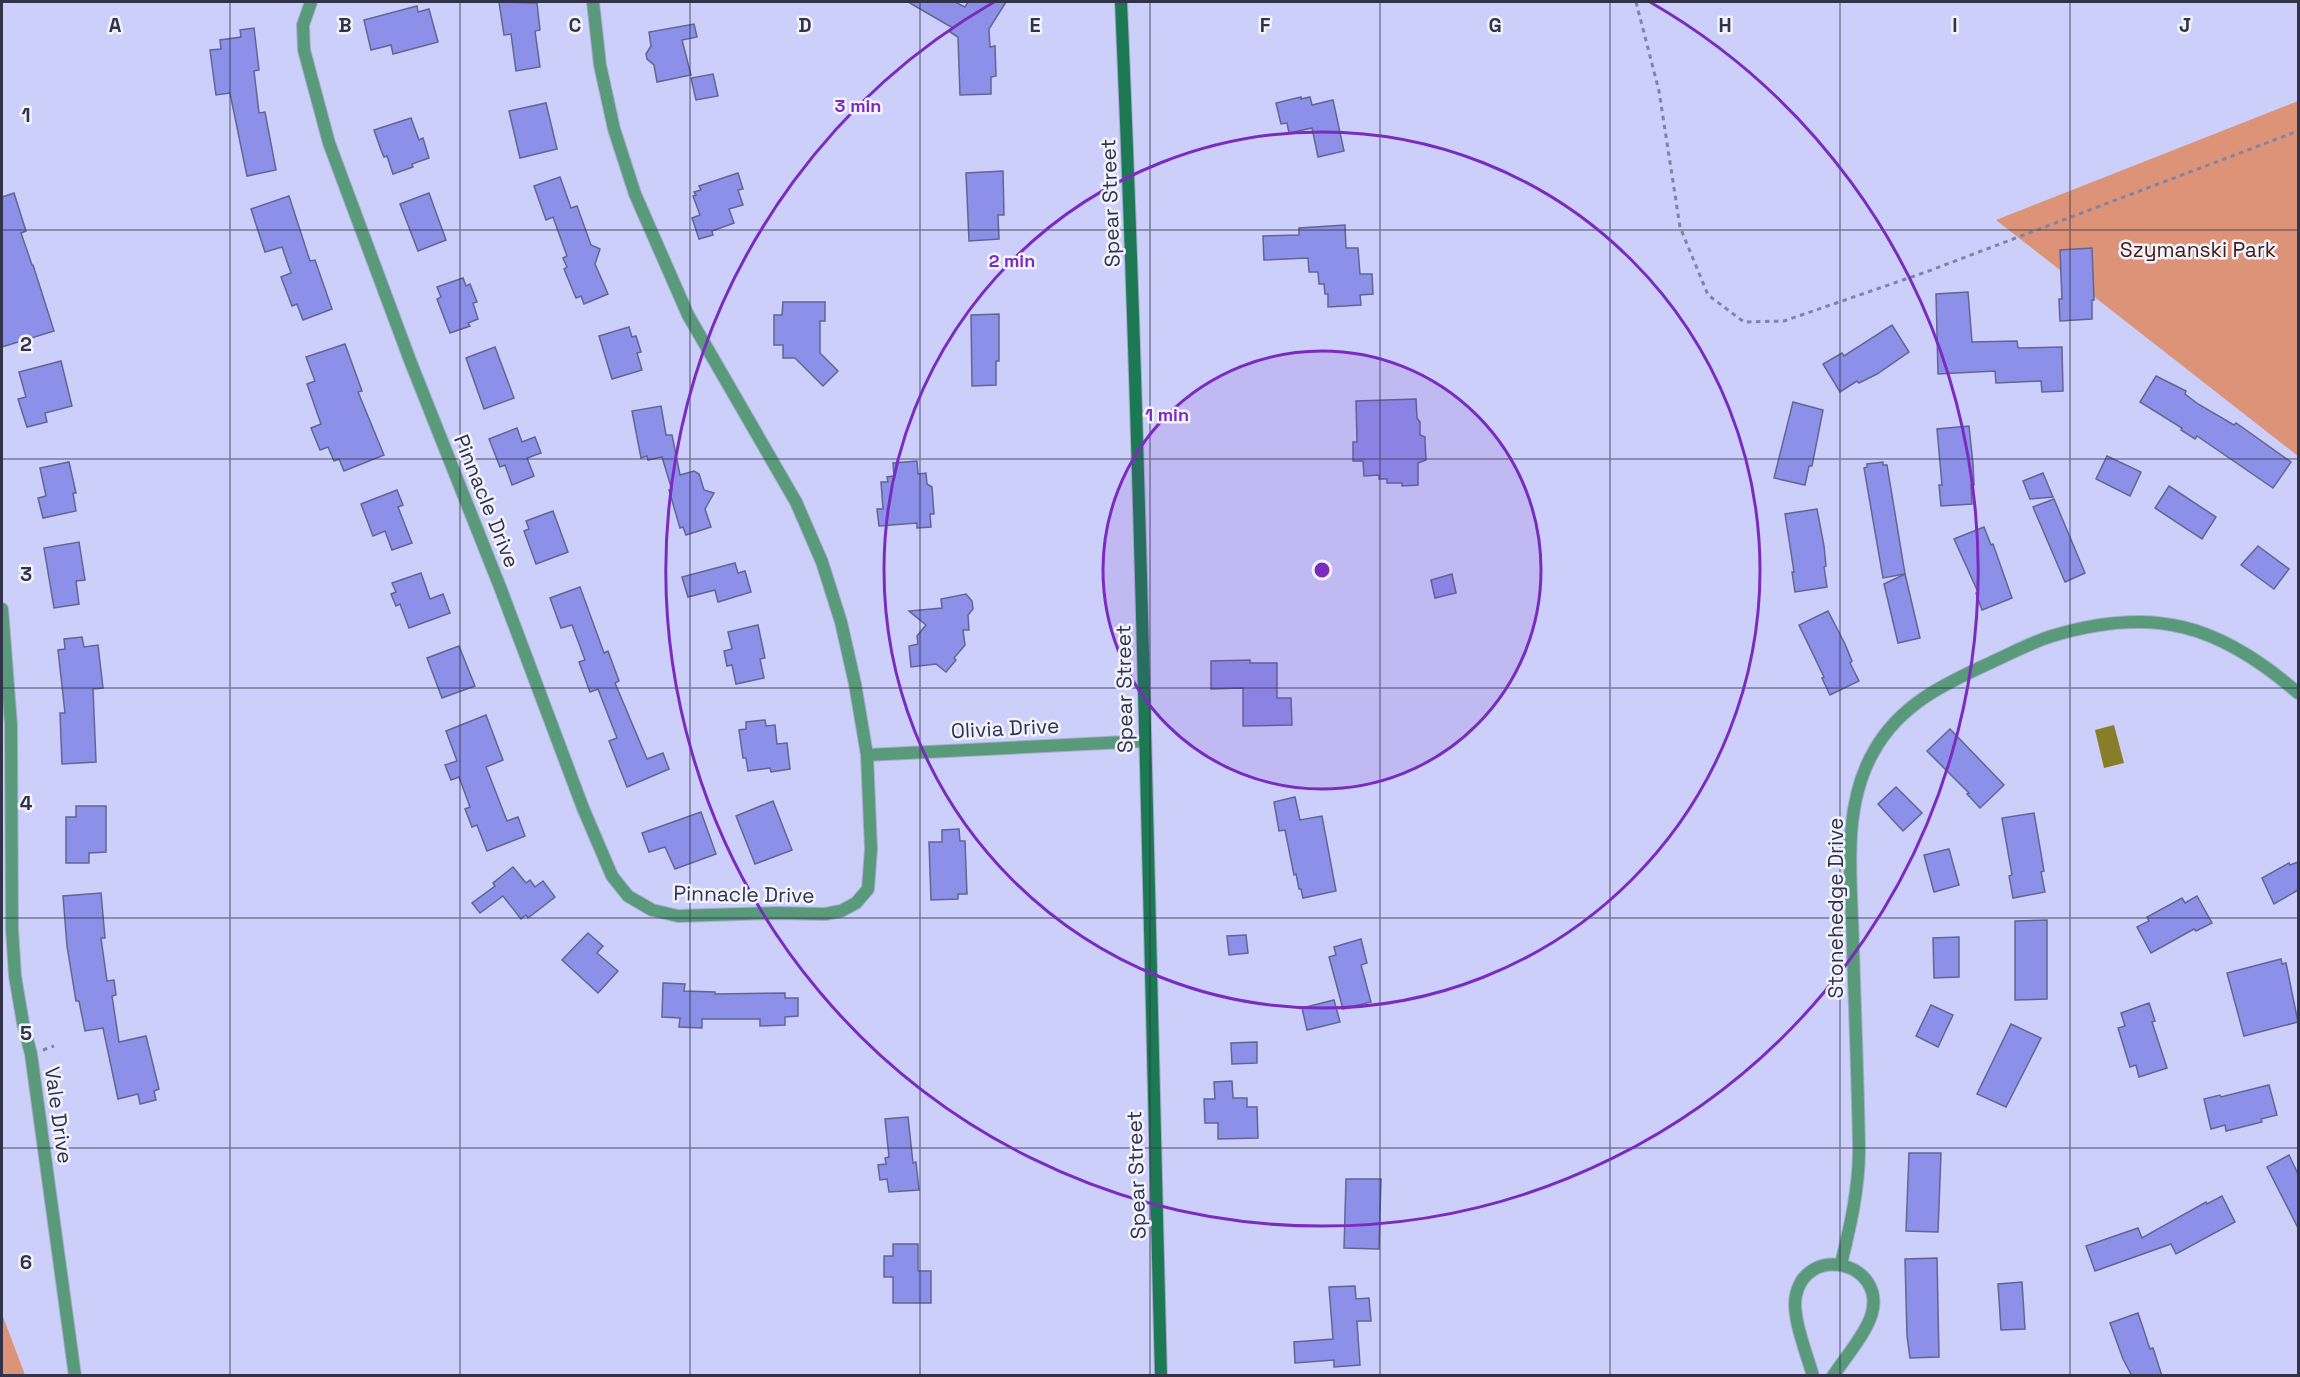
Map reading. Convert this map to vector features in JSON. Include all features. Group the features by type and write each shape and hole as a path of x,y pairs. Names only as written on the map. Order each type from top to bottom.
{"main road":[{"name":"Spear Street","path":"1121,2 1139,482 1161,1376"}],"street":[{"name":"Pinnacle Drive","path":"311,2 303,25 304,50 333,153 411,363 500,587 583,808 612,876 628,896 644,906 678,916 825,914 841,911 856,903 868,889 871,849 867,755 855,684 843,633 820,558 796,502 688,315 635,194 614,129 600,65 592,2"},
{"name":"Vale Drive","path":"2,609 11,725 6,883 15,976 31,1054 75,1376"},
{"name":"Stonehedge Drive","path":"1841,1264 1854,1208 1859,1152 1851,871 1853,815 1863,771 1874,749 1890,727 1910,706 1929,693 2020,649 2068,631 2121,621 2173,624 2219,639 2263,664 2298,693"},
{"name":"Olivia Drive","path":"867,755 1145,741"},
{"path":"1813,1376 1795,1311 1796,1294 1803,1279 1816,1268 1841,1264 1856,1270 1868,1282 1873,1306 1869,1322 1833,1376"}],"path":[{"path":"1636,2 1659,90 1680,227 1707,295 1744,322 1784,321 1926,272 2298,131"}],"green space":[{"name":"Szymanski Park","path":"2298,101 2298,456 1996,220"},
{"path":"2,1314 25,1375 2,1375"}],"shaded area":[{"path":"2114,725 2124,763 2104,768 2095,730"}],"building":[{"path":"499,2 537,3 540,30 535,31 540,67 516,71 511,34 504,35"},
{"path":"908,2 955,2 965,7 968,2 1006,2 989,29 990,47 995,46 996,76 991,77 991,94 960,95 958,37 950,32 953,28"},
{"path":"417,6 418,12 429,9 438,42 393,54 391,45 371,50 364,20"},
{"path":"694,24 697,37 682,40 691,75 657,82 654,65 647,59 646,54 651,46 649,32"},
{"path":"254,28 259,70 254,71 259,113 265,112 276,170 247,176 230,93 216,95 210,50 221,49 220,40 241,37 240,30"},
{"path":"713,74 718,96 696,100 691,78"},
{"path":"1301,97 1301,99 1310,97 1312,105 1333,100 1344,151 1318,157 1312,128 1289,133 1287,123 1281,124 1276,103"},
{"path":"546,103 557,149 520,158 509,111"},
{"path":"411,118 419,140 423,138 429,158 393,174 374,130"},
{"path":"1003,171 1004,215 998,215 999,239 969,241 966,173"},
{"path":"738,173 743,189 738,190 743,205 729,209 734,223 712,231 713,235 699,239 692,218 700,215 693,196 696,195 694,192 701,190 699,186"},
{"path":"560,177 571,208 577,206 591,245 600,249 595,264 608,294 584,304 581,296 576,298 564,269 567,267 563,258 567,256 553,217 546,220 534,186"},
{"path":"14,193 26,231 21,233 54,331 2,347 2,197"},
{"path":"429,193 446,240 418,251 400,204"},
{"path":"289,196 310,261 315,260 332,309 303,320 297,304 292,306 281,277 291,273 282,247 265,252 251,209"},
{"path":"1345,225 1346,248 1358,248 1360,274 1372,274 1373,294 1360,295 1361,305 1328,307 1328,294 1325,294 1324,284 1319,284 1318,272 1309,272 1308,258 1264,260 1263,236 1299,235 1299,228"},
{"path":"2092,248 2094,300 2092,300 2092,319 2060,321 2059,299 2062,299 2060,250"},
{"path":"463,278 466,286 470,284 477,302 473,303 478,319 468,323 470,326 450,333 437,299 441,297 437,287"},
{"path":"1968,292 1972,342 2017,341 2018,348 2062,347 2063,391 2042,392 2041,381 1996,383 1995,371 1938,374 1936,294"},
{"path":"783,302 825,302 825,321 820,321 820,353 838,371 823,386 795,358 783,358 783,345 774,345 774,315 782,315"},
{"path":"999,314 999,361 996,361 996,385 972,386 971,315"},
{"path":"1892,325 1909,352 1877,374 1859,383 1857,381 1840,392 1823,364 1842,353 1844,356"},
{"path":"629,327 632,337 636,336 641,352 637,353 642,370 612,379 599,336"},
{"path":"345,344 362,391 358,392 384,455 344,471 339,459 334,461 328,447 320,450 311,428 321,424 307,384 315,381 306,357"},
{"path":"495,347 514,398 484,409 466,358"},
{"path":"61,361 72,406 45,413 47,422 27,427 18,399 26,397 19,372"},
{"path":"2156,376 2186,391 2185,394 2198,404 2234,425 2236,423 2291,462 2273,488 2197,436 2195,439 2181,430 2182,428 2140,402"},
{"path":"1416,399 1420,435 1425,437 1426,460 1418,463 1418,485 1402,486 1402,483 1387,483 1387,479 1379,479 1379,475 1364,476 1363,461 1353,461 1353,442 1357,442 1356,401"},
{"path":"1793,402 1823,410 1812,466 1809,466 1805,485 1774,478"},
{"path":"661,406 666,435 672,435 680,475 694,471 699,474 704,490 714,493 705,509 711,527 686,535 683,527 680,528 662,457 648,460 647,456 641,458 632,411"},
{"path":"1969,426 1974,485 1971,485 1972,504 1941,506 1939,485 1942,485 1937,429"},
{"path":"517,428 522,442 535,437 541,453 527,458 534,476 512,485 505,465 500,467 489,439"},
{"path":"2107,456 2141,472 2130,496 2096,479"},
{"path":"917,461 918,474 926,473 927,484 932,487 934,514 930,514 931,527 917,528 917,523 879,526 877,509 883,509 881,482 888,482 887,477 894,476 893,463"},
{"path":"69,462 76,493 73,493 76,511 43,518 38,498 46,496 40,468"},
{"path":"1883,462 1883,465 1887,465 1905,574 1883,578 1864,468 1867,464"},
{"path":"2043,473 2053,497 2030,499 2023,481"},
{"path":"2169,486 2216,517 2202,539 2155,508"},
{"path":"397,490 403,505 398,507 412,543 392,550 385,531 373,536 361,504"},
{"path":"2054,499 2085,573 2065,582 2033,507"},
{"path":"1817,509 1824,546 1827,587 1795,592 1785,514"},
{"path":"553,511 568,552 536,564 524,531 529,529 526,521"},
{"path":"1984,527 1991,545 1993,544 2012,598 1982,610 1976,593 1978,592 1954,539"},
{"path":"79,542 85,580 76,581 79,604 54,608 44,548"},
{"path":"2258,546 2289,569 2274,589 2241,565"},
{"path":"735,563 738,573 745,571 751,592 718,602 715,590 688,597 682,577"},
{"path":"421,573 430,599 443,594 450,613 409,628 400,604 396,606 391,594 396,592 392,583"},
{"path":"1452,574 1456,593 1435,598 1431,580"},
{"path":"1905,574 1920,638 1898,643 1884,584"},
{"path":"580,587 604,653 608,651 619,681 615,683 647,759 663,753 669,769 627,787 609,741 617,738 598,689 590,692 579,662 585,660 572,625 561,628 550,598"},
{"path":"966,594 972,601 973,609 968,615 969,630 963,630 965,645 954,658 956,660 946,672 936,664 911,667 909,646 918,644 917,636 926,625 909,611 942,608 941,599"},
{"path":"1828,611 1845,644 1852,661 1850,663 1859,681 1830,695 1822,678 1824,677 1799,625"},
{"path":"758,625 765,658 760,659 764,678 736,684 732,665 727,666 724,651 732,649 728,632"},
{"path":"82,637 84,647 98,645 103,688 93,689 96,762 62,764 60,713 65,713 58,650 65,649 64,639"},
{"path":"459,646 475,686 442,698 427,658"},
{"path":"1250,660 1250,663 1277,663 1277,698 1291,698 1292,725 1243,726 1243,688 1211,689 1211,661"},
{"path":"486,715 503,760 486,767 507,821 518,817 525,836 487,851 477,825 472,827 465,809 470,807 459,777 451,780 445,765 457,761 446,731"},
{"path":"765,720 766,726 775,725 777,744 787,743 790,769 771,772 770,768 748,771 746,758 743,758 739,730 746,729 746,722"},
{"path":"1950,729 2004,785 1980,808 1967,794 1969,793 1927,751"},
{"path":"1896,787 1922,813 1903,831 1878,804"},
{"path":"1295,797 1300,820 1322,816 1336,891 1303,898 1301,889 1299,889 1285,830 1279,831 1274,802"},
{"path":"773,801 792,850 755,864 736,816"},
{"path":"76,806 106,806 106,852 89,853 89,863 66,863 66,817 76,817"},
{"path":"701,812 716,854 675,869 665,847 649,852 642,833"},
{"path":"2034,813 2044,871 2041,872 2045,892 2013,898 2009,876 2012,875 2002,818"},
{"path":"959,829 960,841 965,841 967,894 958,894 958,899 931,900 929,842 942,842 942,830"},
{"path":"1949,849 1959,885 1934,892 1924,855"},
{"path":"2298,862 2298,890 2274,904 2262,878 2289,863 2290,865"},
{"path":"513,867 526,883 530,880 535,887 543,881 555,897 528,918 526,915 521,919 503,896 480,913 472,903 495,886 493,883"},
{"path":"101,893 105,938 101,938 107,981 114,980 116,995 112,996 119,1042 146,1036 159,1089 154,1091 156,1100 140,1104 138,1094 118,1099 103,1028 85,1031 79,1001 76,1001 67,946 63,896"},
{"path":"2197,896 2212,923 2196,931 2194,929 2151,953 2137,927 2149,921 2147,917 2182,898 2185,903"},
{"path":"2047,920 2047,999 2015,1000 2015,921"},
{"path":"588,933 603,946 597,953 618,971 598,993 562,960"},
{"path":"1246,935 1248,953 1229,955 1227,936"},
{"path":"1959,937 1959,977 1934,978 1933,938"},
{"path":"1361,939 1367,963 1361,965 1371,1002 1343,1009 1329,957 1336,955 1334,947"},
{"path":"2281,959 2282,964 2286,963 2298,1022 2244,1036 2227,973"},
{"path":"663,983 685,984 684,991 715,992 715,994 785,993 785,998 798,998 798,1016 785,1017 785,1025 760,1026 760,1019 702,1019 702,1028 679,1027 680,1018 662,1017"},
{"path":"1334,1000 1340,1022 1307,1030 1302,1008"},
{"path":"2149,1003 2155,1021 2152,1022 2167,1068 2139,1077 2136,1065 2130,1067 2118,1028 2125,1026 2121,1013"},
{"path":"1931,1005 1953,1015 1938,1047 1916,1036"},
{"path":"2011,1024 2041,1038 2006,1107 1977,1094"},
{"path":"1257,1042 1257,1063 1232,1064 1231,1043"},
{"path":"1232,1081 1233,1098 1247,1098 1247,1107 1257,1107 1258,1138 1218,1139 1218,1123 1205,1123 1204,1099 1215,1099 1214,1082"},
{"path":"2269,1085 2277,1115 2261,1119 2262,1122 2226,1131 2225,1125 2211,1129 2204,1099"},
{"path":"908,1117 913,1163 916,1162 919,1190 889,1192 887,1179 880,1180 878,1165 886,1164 885,1158 889,1157 885,1119"},
{"path":"1909,1153 1941,1153 1938,1232 1906,1231"},
{"path":"2289,1155 2298,1174 2298,1228 2267,1167"},
{"path":"1346,1179 1381,1179 1379,1249 1344,1248"},
{"path":"2222,1196 2235,1222 2176,1254 2171,1244 2095,1271 2086,1246 2138,1228 2142,1238 2206,1202 2207,1204"},
{"path":"893,1244 918,1244 918,1271 931,1271 931,1303 893,1303 893,1277 884,1277 884,1256 893,1256"},
{"path":"1937,1258 1939,1357 1910,1358 1907,1336 1905,1259"},
{"path":"2022,1282 2025,1329 2001,1330 1998,1284"},
{"path":"1355,1286 1356,1299 1369,1298 1371,1321 1357,1321 1360,1365 1334,1367 1334,1360 1295,1363 1294,1342 1333,1339 1329,1287"},
{"path":"2138,1313 2162,1376 2132,1376 2123,1359 2110,1323"}]}
